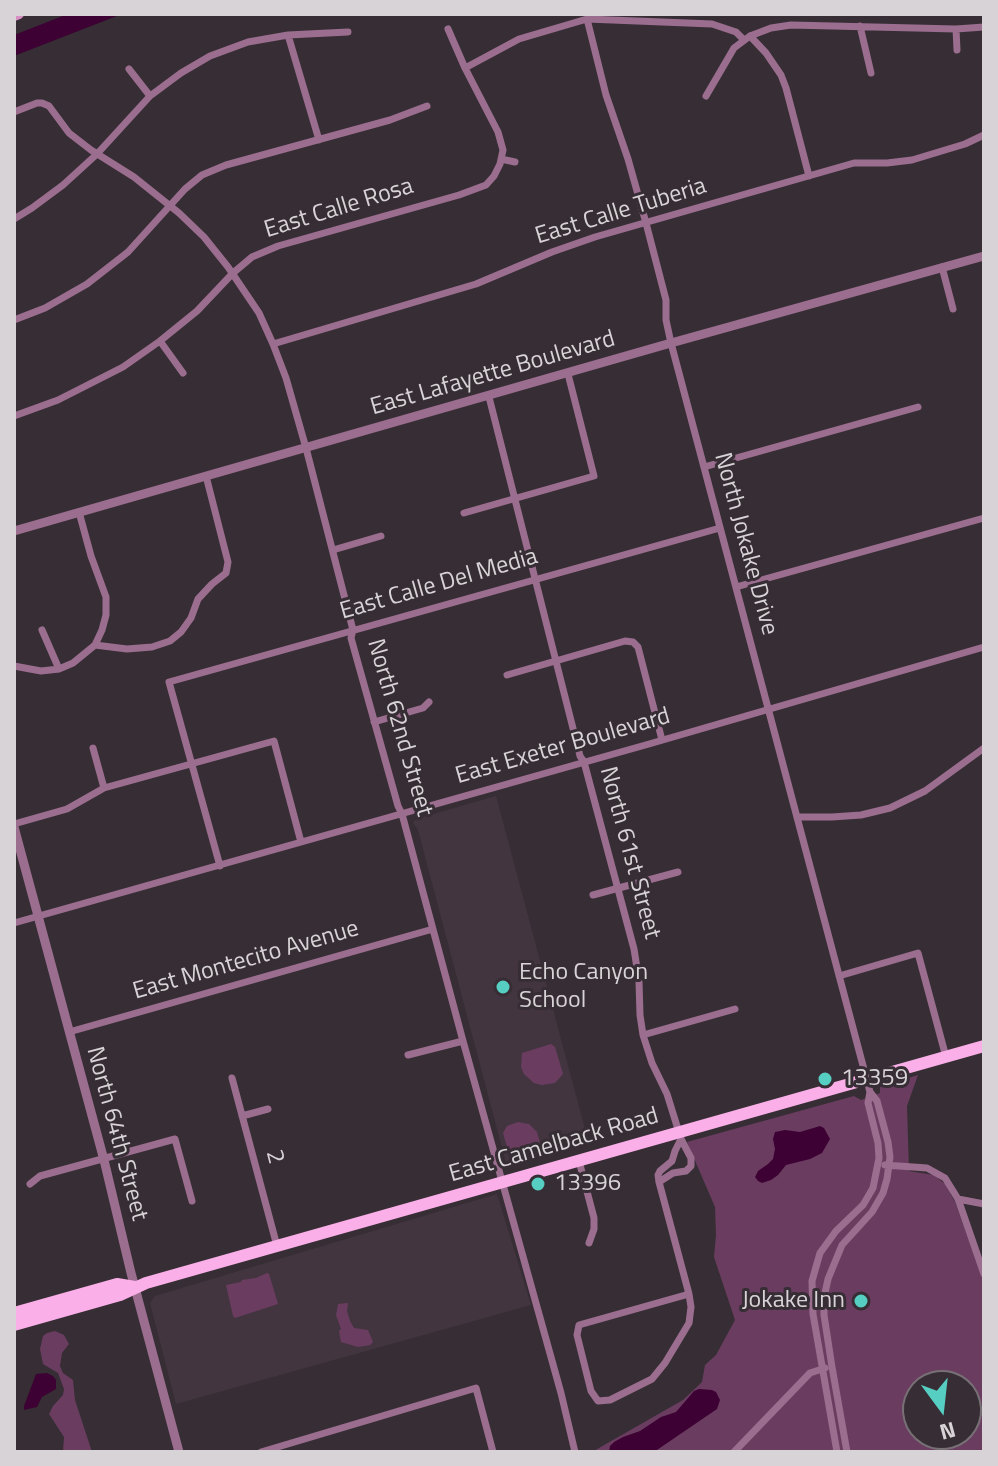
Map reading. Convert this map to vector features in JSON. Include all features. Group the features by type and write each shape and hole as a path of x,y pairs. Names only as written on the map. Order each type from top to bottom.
{"main road":[{"name":"East Camelback Road","path":"20,1318 117,1284 135,1287 579,1161 868,1086 984,1046"}],"street":[{"path":"465,68 519,39 587,19 712,24 746,38 766,53 781,75 809,176"},
{"name":"North Jokake Drive","path":"587,19 606,95 646,223 666,300 671,343 868,1086"},
{"path":"706,96 729,55 746,38 771,28 791,25 984,27"},
{"path":"860,26 871,73"},
{"path":"448,29 498,132 503,150 501,159 515,162"},
{"path":"956,29 957,50"},
{"path":"14,219 63,185 97,154 150,96 210,56 248,42 288,35 348,32"},
{"path":"288,35 319,140"},
{"path":"129,69 150,96"},
{"name":"North 62nd Street","path":"14,112 42,103 49,106 69,133 170,205 204,237 233,273 259,313 273,344 306,448 353,630 351,638 402,814 575,1452"},
{"path":"14,320 45,308 87,284 128,252 185,189 202,175 226,165 390,120 427,106"},
{"name":"East Calle Tuberia","path":"273,344 476,284 595,237 854,163 912,160 984,135"},
{"name":"East Calle Rosa","path":"14,416 82,389 123,367 197,311 252,257 278,246 486,185 494,176 501,159"},
{"name":"East Lafayette Boulevard","path":"14,531 984,256"},
{"path":"942,267 953,309"},
{"path":"160,341 183,373"},
{"path":"464,513 594,476 568,374"},
{"name":"North 61st Street","path":"489,397 580,756 619,888 637,963 643,1035 691,1158 691,1166 686,1171 678,1172"},
{"path":"704,467 918,407"},
{"path":"95,645 127,649 152,647 170,641 191,618 198,599 226,573 228,562 206,476"},
{"path":"14,666 41,671 59,669 73,663 95,645 102,630 106,597 79,512"},
{"path":"736,587 984,518"},
{"name":"East Calle Del Media","path":"192,764 169,682 720,528"},
{"path":"333,550 381,536"},
{"path":"42,630 59,669"},
{"path":"507,675 625,641 633,642 638,647 662,740"},
{"name":"East Exeter Boulevard","path":"14,923 984,647"},
{"path":"374,722 423,708 429,702"},
{"path":"14,826 67,809 104,788 274,741 301,842"},
{"path":"93,748 104,788"},
{"path":"797,817 861,815 890,808 925,791 984,748"},
{"path":"192,764 220,866"},
{"name":"North 64th Street","path":"14,826 179,1452"},
{"path":"593,895 678,872"},
{"name":"East Montecito Avenue","path":"69,1032 433,929"},
{"path":"839,976 918,953 946,1057"},
{"path":"643,1035 735,1009"},
{"path":"408,1055 463,1041"},
{"name":"2","path":"232,1078 277,1247"},
{"path":"847,1452 813,1314 812,1281 820,1253 836,1231 863,1205 873,1188 879,1165 878,1143 868,1103 868,1086"},
{"path":"837,1452 827,1368 824,1298 842,1245 872,1212 883,1193 889,1165 883,1123 877,1101 868,1086"},
{"path":"242,1116 268,1109"},
{"path":"678,1172 672,1161 680,1136"},
{"path":"30,1184 40,1176 175,1139 192,1201"},
{"path":"579,1161 594,1218 589,1243"},
{"path":"672,1161 660,1171 659,1182 689,1294 689,1323 652,1379 610,1400 598,1401 591,1391 577,1335 579,1325 689,1294"},
{"path":"879,1165 927,1168 945,1178 958,1199 984,1274"},
{"path":"659,1182 678,1172"},
{"path":"958,1199 984,1204"},
{"path":"734,1452 810,1373 827,1368"},
{"path":"261,1452 476,1388 493,1452"}],"shaded area":[{"path":"68,14 122,14 14,56 14,35"},
{"name":"Echo Canyon School","path":"496,796 589,1144 516,1165 506,1163 418,830 413,823 416,819"},
{"path":"551,1044 555,1047 563,1074 555,1083 534,1083 521,1067 522,1053"},
{"path":"918,1075 907,1106 909,1171 934,1175 945,1184 955,1202 984,1283 984,1452 592,1452 683,1400 702,1382 705,1365 716,1355 735,1320 714,1257 715,1207 687,1142 854,1096 861,1100 880,1093 880,1087"},
{"path":"518,1122 529,1124 537,1132 540,1143 538,1152 517,1158 509,1154 503,1133 507,1126"},
{"path":"820,1126 830,1139 822,1153 786,1165 771,1180 758,1181 755,1177 758,1171 773,1159 775,1132 800,1132"},
{"path":"497,1194 531,1305 176,1404 150,1303 155,1296"},
{"path":"267,1273 278,1304 235,1318 226,1285"},
{"path":"348,1303 350,1321 354,1328 368,1330 373,1342 370,1345 358,1347 341,1342 336,1315 338,1304"},
{"path":"55,1331 64,1335 69,1344 62,1353 60,1366 63,1373 73,1380 75,1400 92,1452 63,1452 64,1437 49,1414 64,1389 58,1373 43,1364 40,1349 43,1336"},
{"path":"47,1373 56,1380 56,1389 42,1397 37,1407 24,1410 36,1374"},
{"path":"699,1389 716,1392 720,1400 717,1409 654,1452 609,1452 614,1442 676,1412"}],"place":[{"name":"Echo Canyon School","path":"503,987"},
{"name":"13359","path":"825,1079"},
{"name":"13396","path":"538,1184"},
{"name":"Jokake Inn","path":"861,1301"}]}
